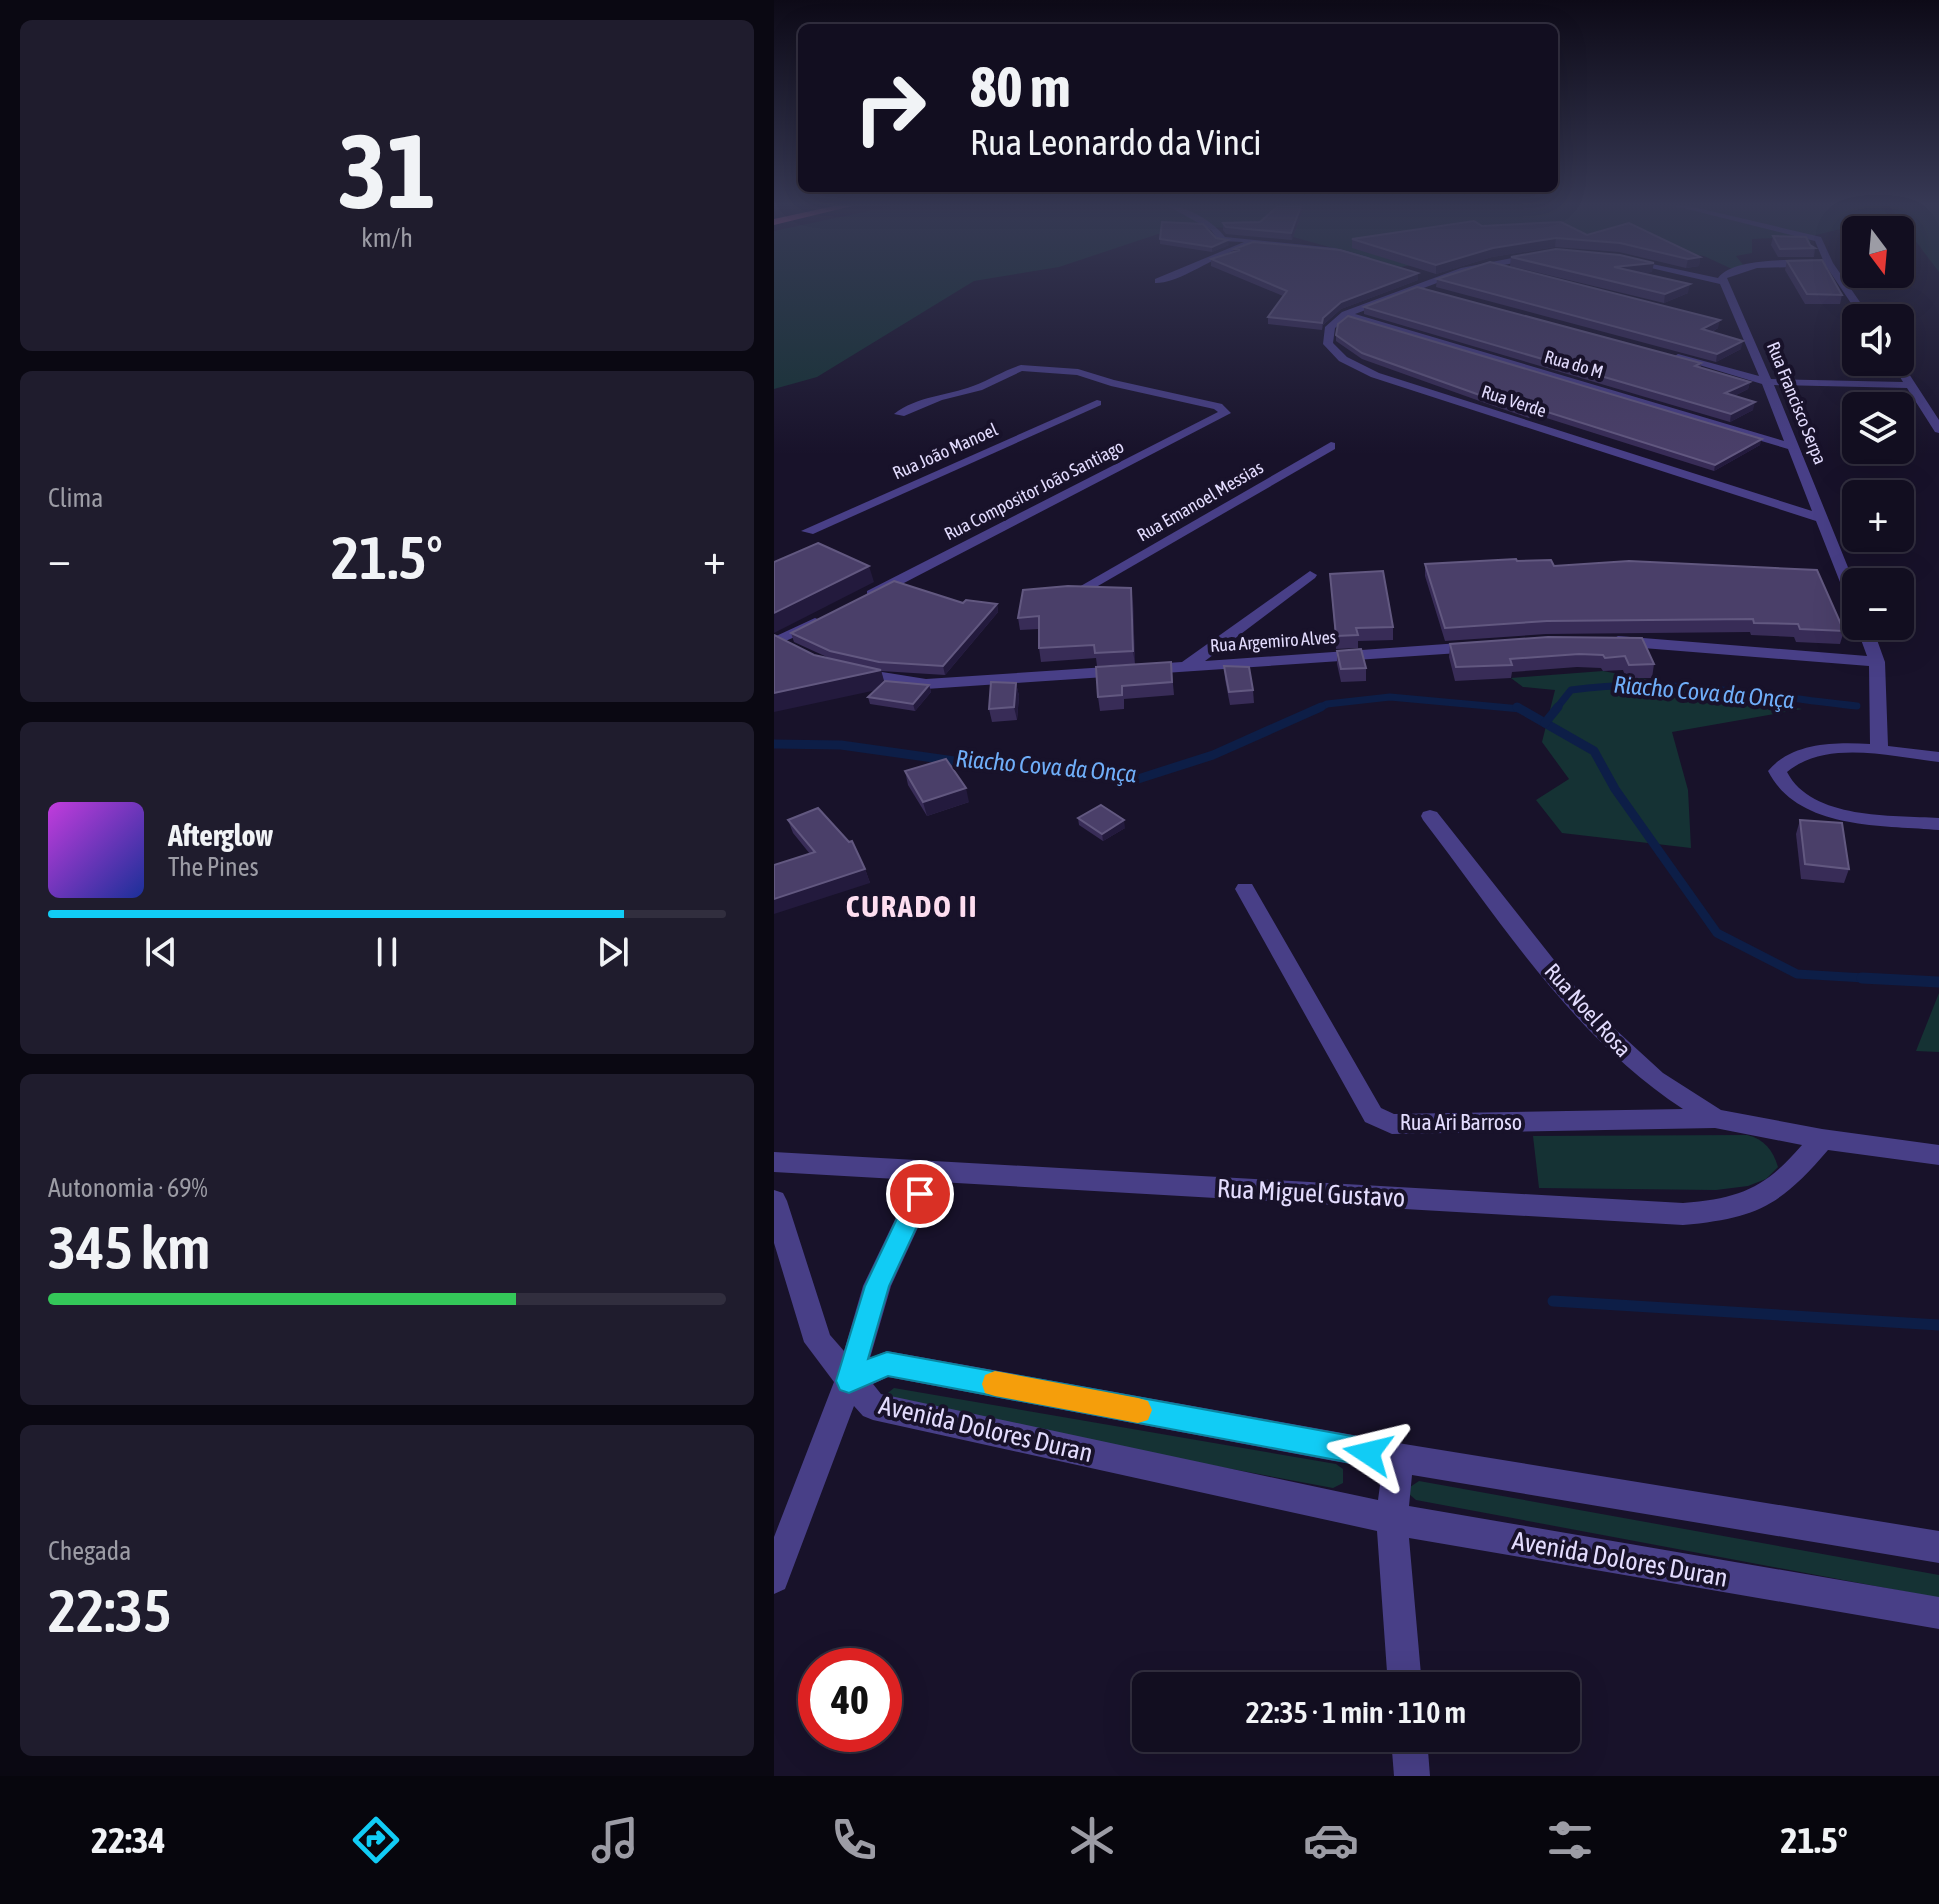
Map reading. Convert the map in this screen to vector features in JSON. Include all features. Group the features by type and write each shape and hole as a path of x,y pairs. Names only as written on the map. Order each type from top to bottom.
{"street":[{"path":"1345,314 1416,289"},
{"name":"Rua Francisco Serpa","path":"1726,289 1842,568"},
{"name":"Rua do M","path":"1345,314 1793,447"},
{"name":"Rua Verde","path":"1345,314 1330,327 1328,344 1337,355 1361,369 1824,519"},
{"path":"1731,327 1745,329"},
{"path":"1662,353 1767,382 1911,385"},
{"name":"Rua Compositor João Santiago","path":"857,601 1225,413 1218,406 1078,372 1021,368 998,376 978,388 938,397 900,414"},
{"path":"1905,376 1939,429"},
{"name":"Rua João Manoel","path":"808,531 1097,403"},
{"name":"Rua Emanoel Messias","path":"1086,587 1331,446"},
{"path":"1184,668 1310,575"},
{"path":"775,642 830,615"},
{"path":"1869,640 1877,662 1879,751"},
{"path":"1603,641 1706,646 1877,662"},
{"path":"775,642 801,654"},
{"name":"Rua Argemiro Alves","path":"841,670 926,684 1486,646"},
{"path":"1939,757 1879,751 1821,750 1797,755 1777,771 1780,784 1795,797 1824,810 1939,824"},
{"name":"Rua Noel Rosa","path":"1430,816 1584,1014 1655,1079 1715,1118 1822,1139 1939,1155"},
{"name":"Rua Ari Barroso","path":"1245,889 1373,1115 1392,1124 1715,1118"},
{"name":"Rua Miguel Gustavo","path":"774,1162 1683,1214 1722,1211 1754,1202 1780,1187 1822,1139"},
{"path":"774,1577 849,1381 877,1286 931,1172"},
{"path":"774,1201 783,1259 818,1342 849,1381"},
{"name":"Avenida Dolores Duran","path":"1939,1547 1398,1458 887,1364 849,1381 873,1406 1392,1519 1939,1613"},
{"path":"1398,1458 1392,1519 1404,1672"},
{"path":"1410,1752 1412,1776"}],"green space":[{"path":"774,289 961,289 817,377 774,389"},
{"path":"1603,671 1802,709 1672,732 1688,790 1691,848 1562,833 1536,800 1569,779 1542,742 1555,690 1523,687 1511,678"},
{"path":"1939,993 1939,1052 1916,1051"},
{"path":"1747,1135 1767,1146 1778,1167 1766,1179 1748,1186 1716,1190 1539,1188 1533,1136"},
{"path":"894,1388 1336,1464 1343,1469 1343,1483 1333,1488 888,1405 884,1396"},
{"path":"1419,1481 1939,1575 1939,1598 1416,1500 1409,1494 1410,1487"}],"building":[{"path":"1282,289 1376,289 1341,302 1323,318 1322,323 1268,317 1287,291"},
{"path":"1412,289 1424,289 1701,363 1695,366 1750,382 1725,393 1755,402 1731,414 1364,307"},
{"path":"1474,289 1597,289 1720,320 1702,329 1743,341 1717,354"},
{"path":"1644,289 1678,289 1665,294"},
{"path":"1804,289 1839,289 1842,295 1807,294"},
{"path":"1348,316 1762,439 1715,465 1538,409 1530,412 1362,353 1336,335 1338,324"},
{"path":"818,543 869,566 774,613 774,562"},
{"path":"1516,559 1551,560 1554,566 1629,561 1817,570 1842,631 1800,629 1798,624 1754,623 1753,619 1547,621 1445,628 1425,564"},
{"path":"1383,571 1393,627 1356,628 1358,635 1336,636 1330,574"},
{"path":"894,581 963,603 966,600 997,604 943,666 879,662 830,651 791,633"},
{"path":"1068,586 1131,588 1133,651 1095,653 1094,645 1039,648 1039,616 1018,618 1023,590"},
{"path":"774,635 814,655 881,670 774,693"},
{"path":"1548,637 1642,638 1654,664 1629,665 1625,656 1605,658 1603,655 1579,654 1510,659 1512,665 1456,667 1450,644"},
{"path":"1361,649 1366,668 1341,669 1337,651"},
{"path":"1171,662 1172,682 1122,686 1122,695 1098,697 1096,667"},
{"path":"1224,666 1249,667 1253,690 1229,692"},
{"path":"885,681 929,685 913,704 868,697"},
{"path":"991,682 1016,683 1014,707 989,709"},
{"path":"946,759 966,788 923,802 905,771"},
{"path":"1101,805 1124,820 1102,834 1078,818"},
{"path":"818,808 849,842 852,841 865,869 774,899 774,865 815,852 788,820"},
{"path":"1800,820 1842,823 1849,869 1805,864"}],"waterway":[{"name":"Riacho Cova da Onça","path":"1556,709 1571,690 1643,685 1714,689 1857,706"},
{"name":"Riacho Cova da Onça","path":"1321,707 1390,697 1520,709"},
{"name":"Riacho Cova da Onça","path":"774,744 841,745 983,765 1138,779 1213,755 1321,707"},
{"name":"Riacho Cova da Onça","path":"1317,709 1321,707"},
{"name":"Riacho Cova da Onça","path":"1545,723 1558,707"},
{"name":"Riacho Cova da Onça","path":"1520,709 1545,723"},
{"path":"1545,723 1594,751 1615,789 1717,933 1797,974 1881,979"},
{"path":"1862,978 1881,979"},
{"path":"1881,979 1939,982"},
{"path":"1881,979 1898,980"},
{"path":"1553,1301 1939,1325"}],"slow traffic":[{"path":"995,1384 1138,1410"}],"district":[{"name":"CURADO II","path":"912,906"}],"route":[{"path":"920,1194 877,1286 849,1381 887,1364 1368,1453"}]}
